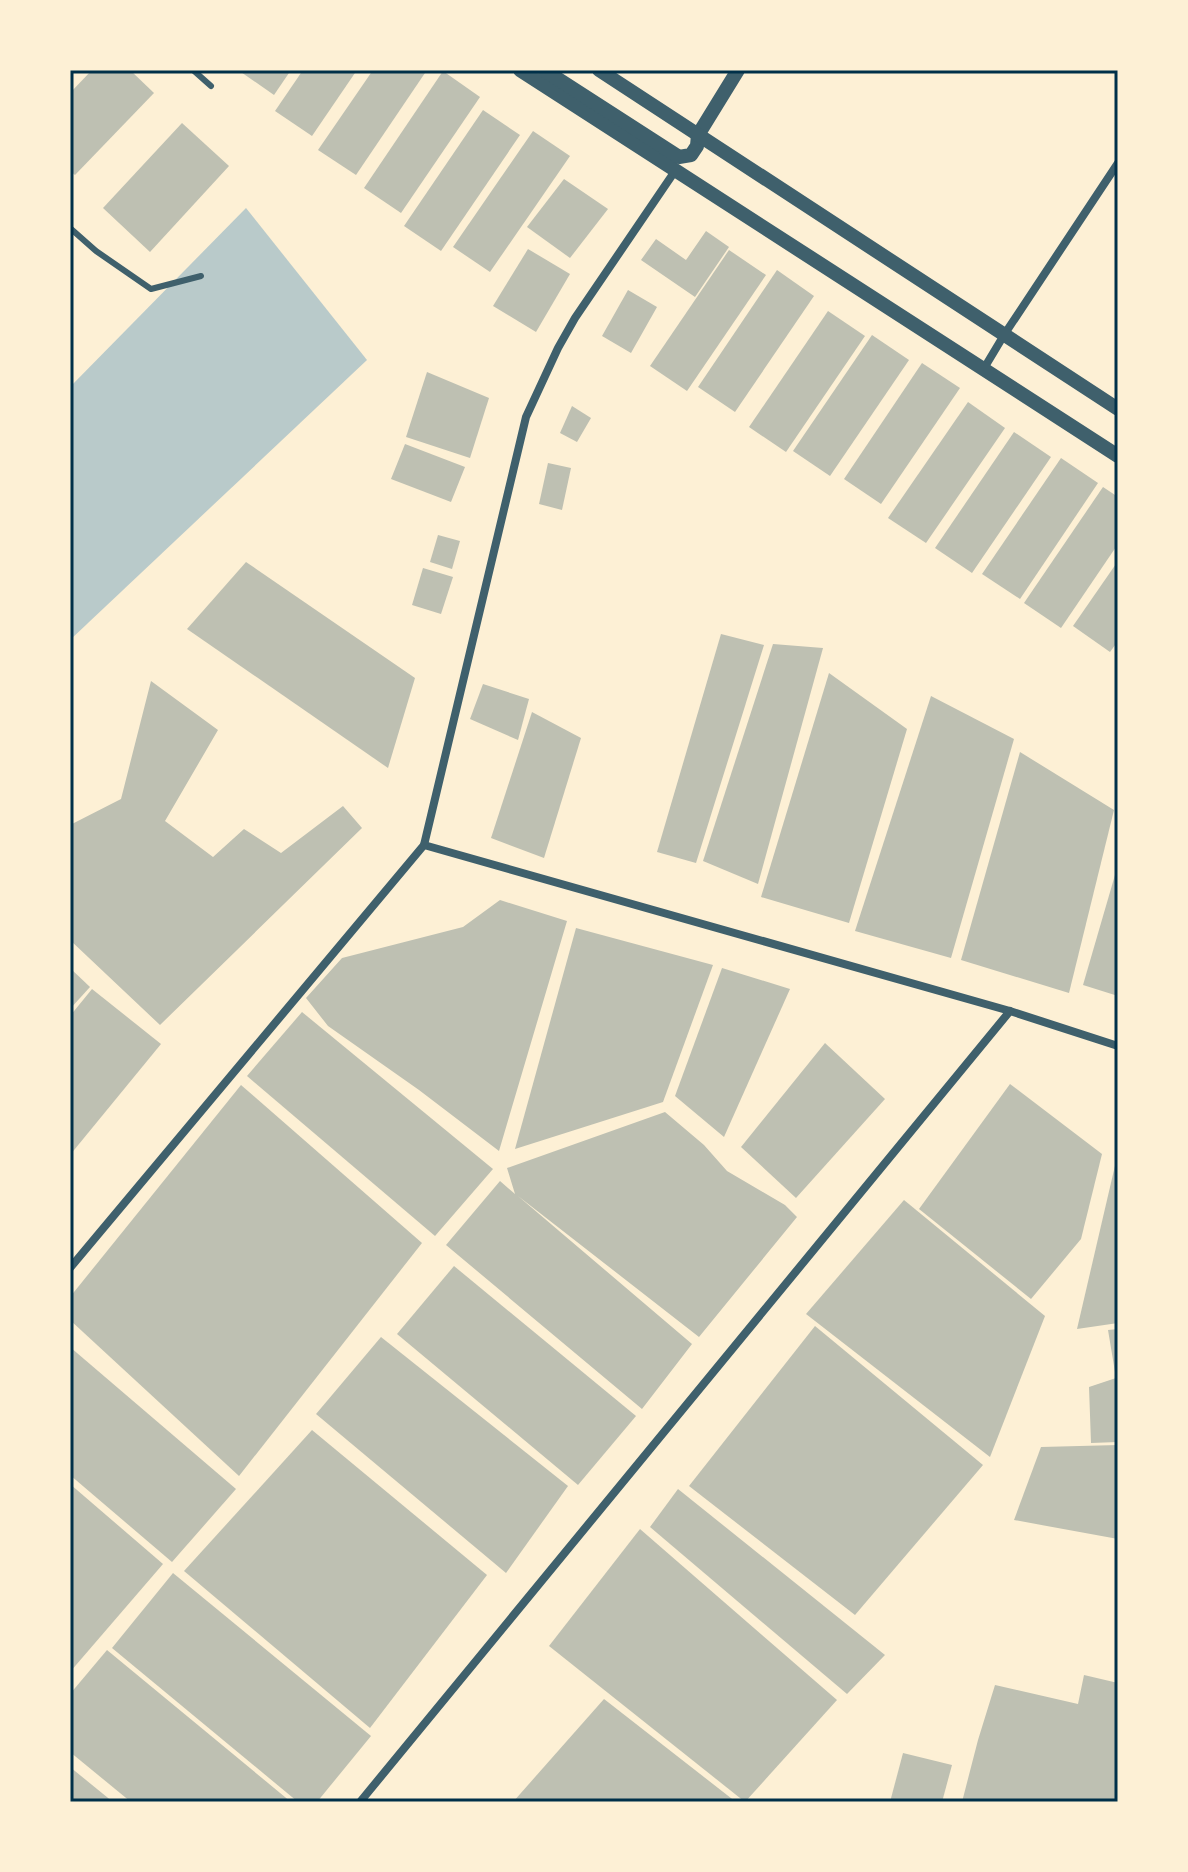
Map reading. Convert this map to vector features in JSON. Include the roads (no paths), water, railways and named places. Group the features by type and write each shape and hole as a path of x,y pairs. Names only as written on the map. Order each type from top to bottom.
{"street":[{"path":"520,70 1118,456"},
{"path":"544,70 679,157 691,155 697,146 698,135 738,70"},
{"path":"599,70 1118,409"},
{"path":"983,370 1118,163"},
{"path":"71,1265 424,845 526,417 575,318 675,171"},
{"path":"424,845 1010,1011 1118,1046"},
{"path":"360,1802 1010,1011"}],"lane":[{"path":"193,70 211,86"},
{"path":"70,228 96,251 151,289 201,276"}]}
